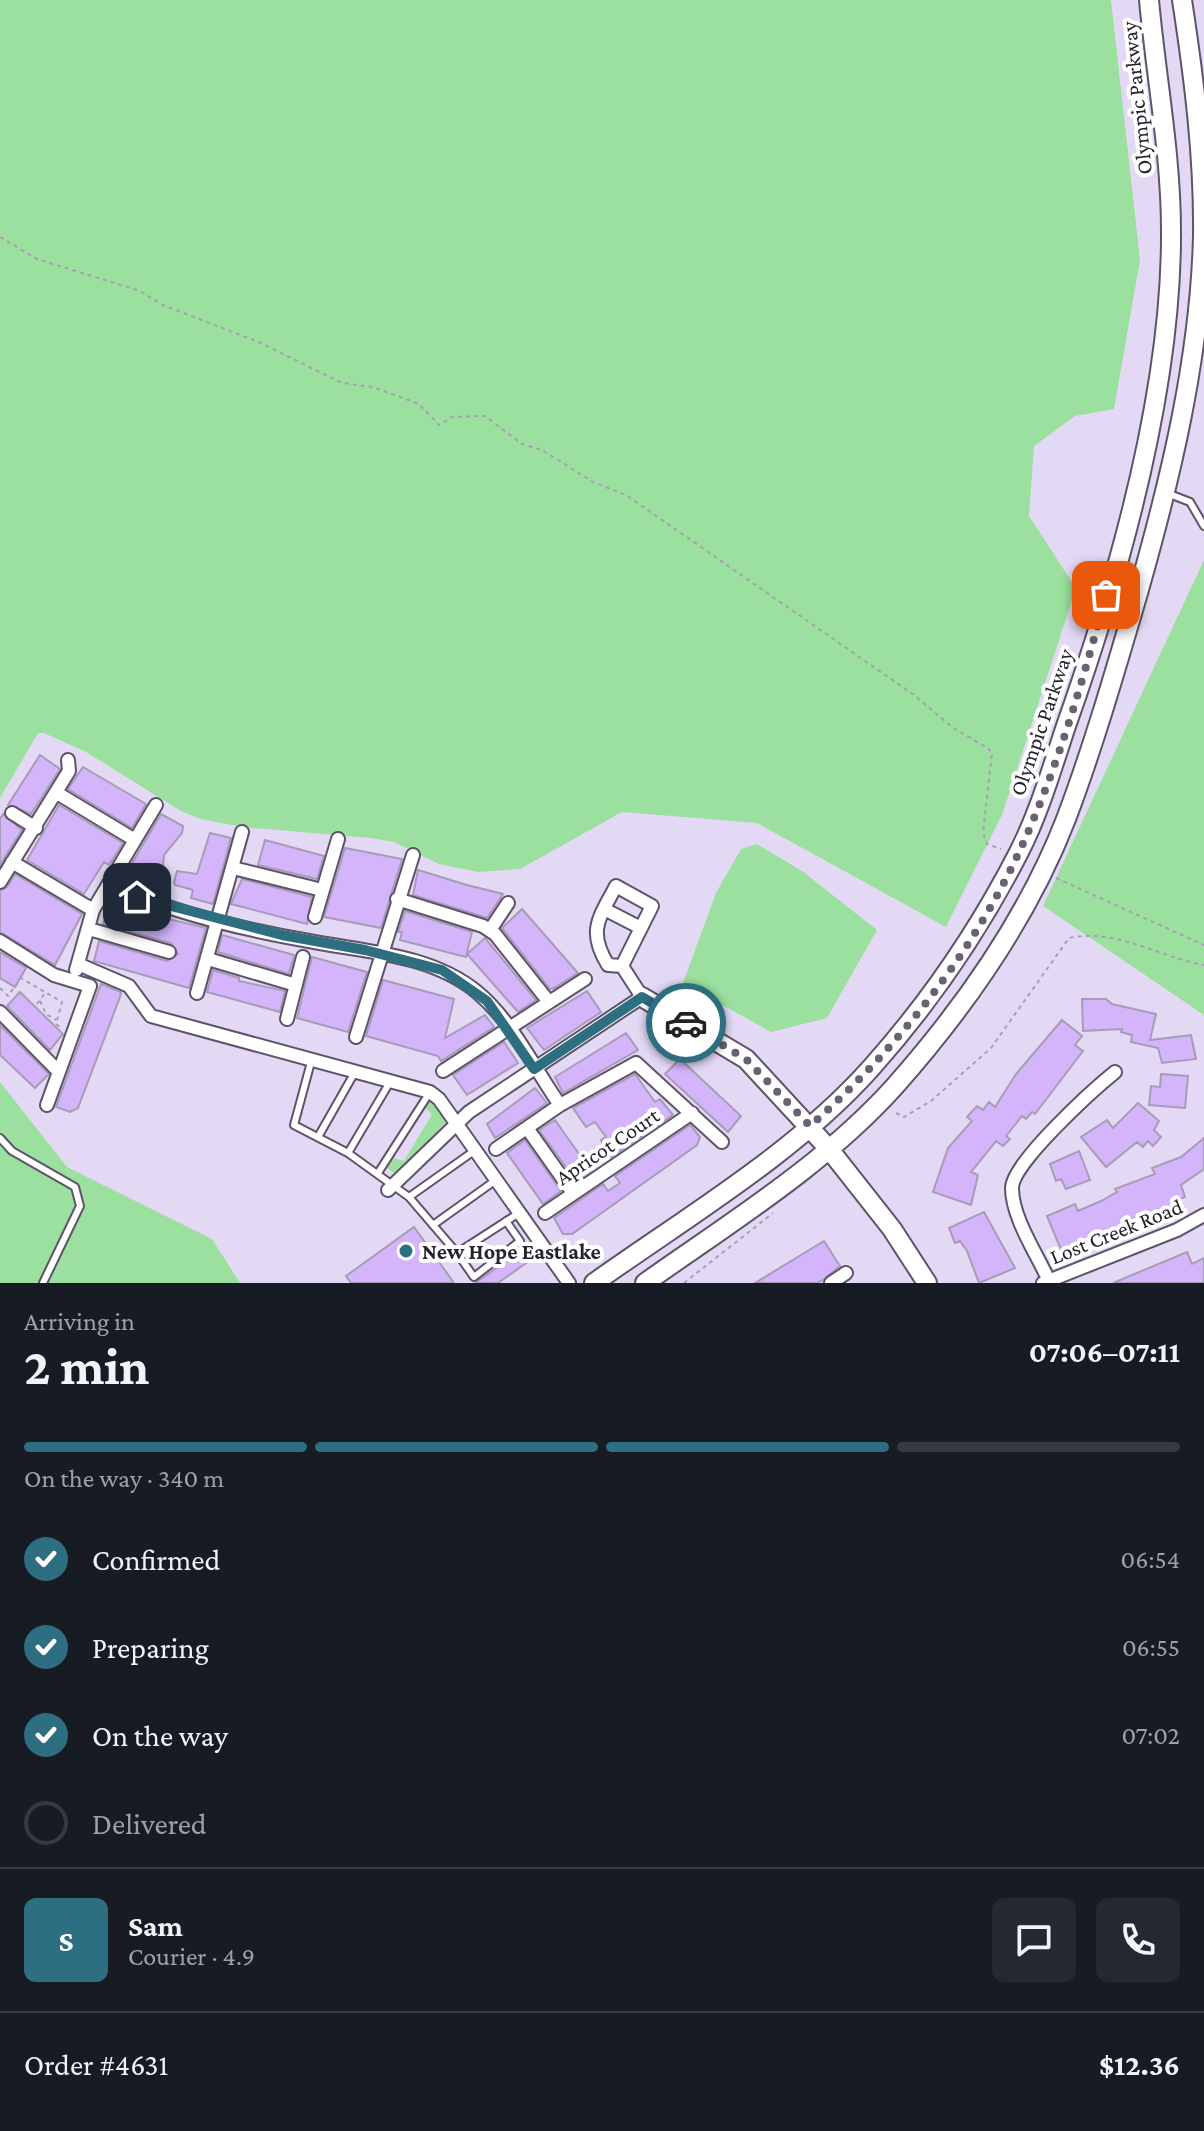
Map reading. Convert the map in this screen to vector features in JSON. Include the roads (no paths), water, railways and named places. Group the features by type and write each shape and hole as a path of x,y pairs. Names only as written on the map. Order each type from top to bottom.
{"main road":[{"name":"Olympic Parkway","path":"594,1283 810,1126 870,1069 925,1002 984,914 1020,850 1085,673 1128,517 1156,397 1171,234 1169,175 1149,0"},
{"path":"645,1283 829,1149 894,1087 965,1001 1044,867 1065,819 1112,685 1167,493 1184,405 1203,235 1198,111 1182,0"},
{"path":"642,997 746,1059 829,1149 892,1229 927,1283"}],"street":[{"path":"0,882 57,793 69,771 68,760"},
{"path":"57,793 135,840"},
{"path":"73,980 93,910 156,805"},
{"path":"12,813 36,828"},
{"path":"197,993 242,832"},
{"path":"315,917 338,839"},
{"path":"356,1037 413,855"},
{"path":"12,862 93,910"},
{"path":"233,868 322,890"},
{"path":"109,883 137,897 220,914 307,941 381,954 442,970 487,1001 560,1105"},
{"path":"616,886 652,906 622,966 608,965 598,950 595,928 616,886"},
{"path":"397,899 490,930 549,1002"},
{"path":"490,930 508,903"},
{"path":"604,909 641,928"},
{"path":"89,929 169,952"},
{"path":"0,941 54,975 90,986 57,1070 47,1105"},
{"path":"287,1019 303,957"},
{"path":"208,959 296,985"},
{"path":"78,964 129,986 151,1016 430,1092 439,1099 569,1283"},
{"path":"391,1188 469,1112 642,997 622,966"},
{"path":"443,1071 585,979"},
{"path":"0,1012 57,1070"},
{"path":"496,1149 560,1105 636,1063 722,1142"},
{"path":"1046,1282 1020,1218 1012,1186 1017,1174 1064,1116 1115,1072"},
{"name":"Apricot Court","path":"545,1213 692,1113"},
{"path":"527,1128 573,1193"},
{"name":"Lost Creek Road","path":"1046,1282 1177,1230 1204,1215"},
{"path":"831,1283 846,1273"}],"lane":[{"path":"1167,493 1190,502 1204,526"},
{"path":"311,1062 294,1125 348,1153 378,1173 391,1188 409,1197 474,1277 520,1241 506,1221"},
{"path":"318,1137 355,1072"},
{"path":"348,1153 390,1082"},
{"path":"378,1173 430,1092"},
{"path":"0,1138 12,1151 75,1187 79,1193 80,1206 43,1283"},
{"path":"409,1197 474,1151"},
{"path":"433,1225 496,1180"},
{"path":"457,1253 519,1213"}],"place":[{"name":"New Hope Eastlake","path":"406,1251"}]}
